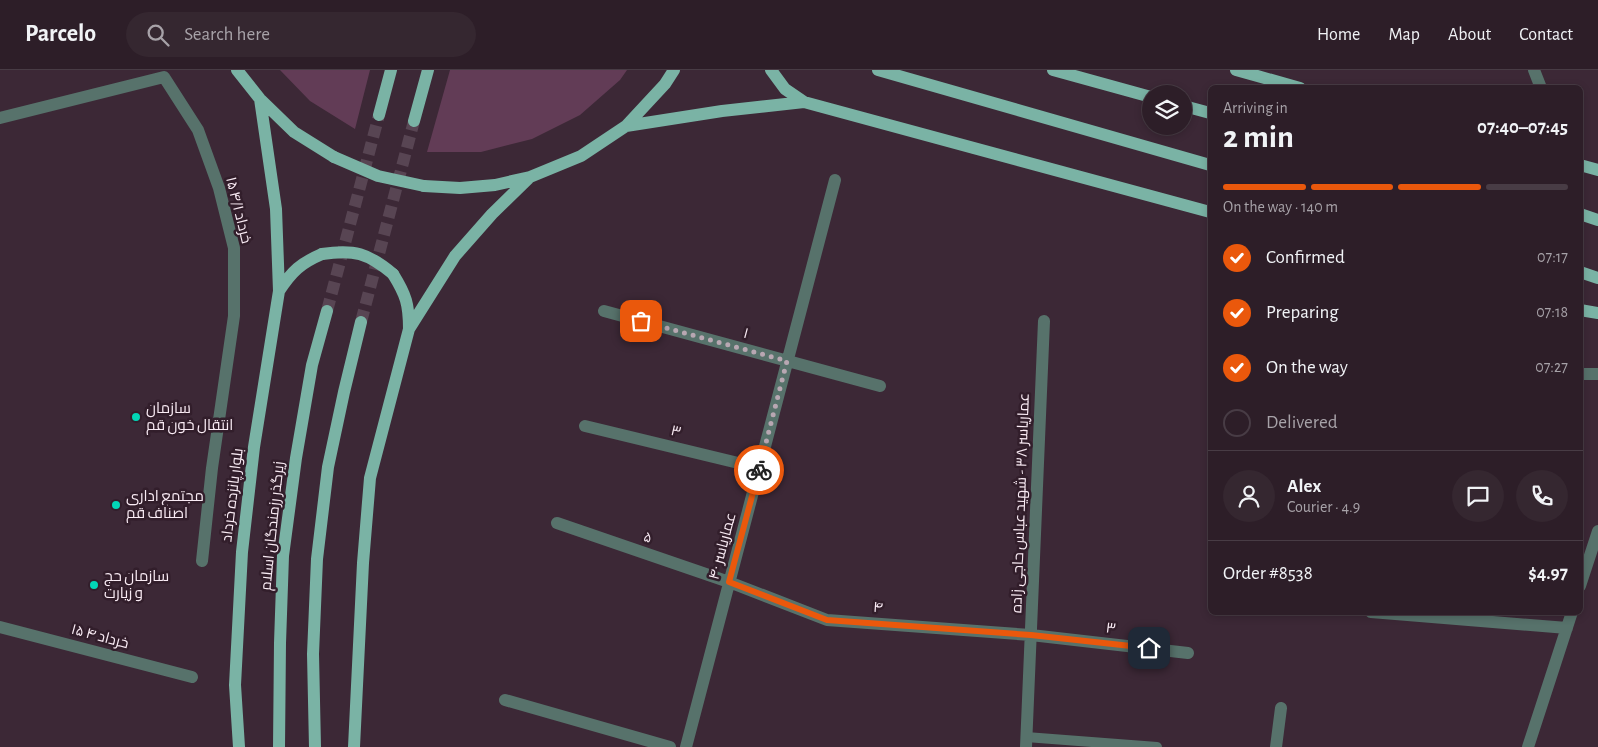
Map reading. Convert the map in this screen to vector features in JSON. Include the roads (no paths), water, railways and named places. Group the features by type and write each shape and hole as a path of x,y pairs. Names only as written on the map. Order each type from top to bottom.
{"main road":[{"path":"237,70 260,99 294,132 334,157 378,176 424,186 460,188 495,185 530,177 581,156 626,126 666,84 674,70"},
{"path":"379,115 391,70"},
{"path":"414,121 428,70"},
{"path":"771,70 786,89 804,102 1208,211"},
{"path":"878,70 1208,164"},
{"path":"1053,70 1142,94"},
{"path":"1236,70 1289,85"},
{"name":"بلوار پانزده خرداد","path":"239,747 235,685 242,552 254,447 279,291 276,209 260,99"},
{"path":"626,126 722,111 804,102"},
{"path":"1192,108 1208,112"},
{"path":"1583,166 1598,170"},
{"path":"409,329 455,256 492,214 530,177"},
{"path":"1583,215 1598,220"},
{"path":"279,291 290,274 304,262 322,254 341,251 360,254 378,262 393,274 403,291 409,309 409,329 370,478 363,563 354,747"},
{"path":"1583,273 1598,278"},
{"name":"زیرگذر رزمندگان اسلام","path":"279,747 283,556 299,439 312,365 327,311"},
{"path":"1583,311 1598,314"},
{"path":"315,747 313,654 317,559 328,467 344,392 362,322"}],"street":[{"path":"1534,70 1540,85"},
{"name":"۱۵ خرداد ۴/۱","path":"0,118 164,77 198,130 219,188 234,248 234,316 212,468 202,561"},
{"name":"عماریاسر ۴۰","path":"686,747 835,180"},
{"name":"۱","path":"604,311 880,386"},
{"name":"عماریاسر ۳۸ - شهید عباس حاجی زاده","path":"1026,742 1044,321"},
{"path":"1583,374 1598,374"},
{"name":"۳","path":"585,426 759,468"},
{"name":"۵","path":"557,524 729,582"},
{"path":"1583,577 1598,531"},
{"name":"۴","path":"729,582 827,620 1031,635"},
{"path":"1408,615 1566,628"},
{"path":"1528,747 1571,615"},
{"name":"۱۵ خرداد ۴","path":"0,626 192,677"},
{"name":"۳","path":"1031,635 1188,653"},
{"path":"505,700 670,747"},
{"path":"1276,747 1281,708"}],"lane":[{"path":"1026,742 1157,747"}],"tunnel":[{"path":"327,311 379,115"},
{"path":"361,322 414,121"}],"place":[{"name":"سازمان انتقال خون قم","path":"136,417"},
{"name":"مجتمع اداری اصناف قم","path":"116,505"},
{"name":"سازمان حج و زیارت","path":"94,585"}]}
